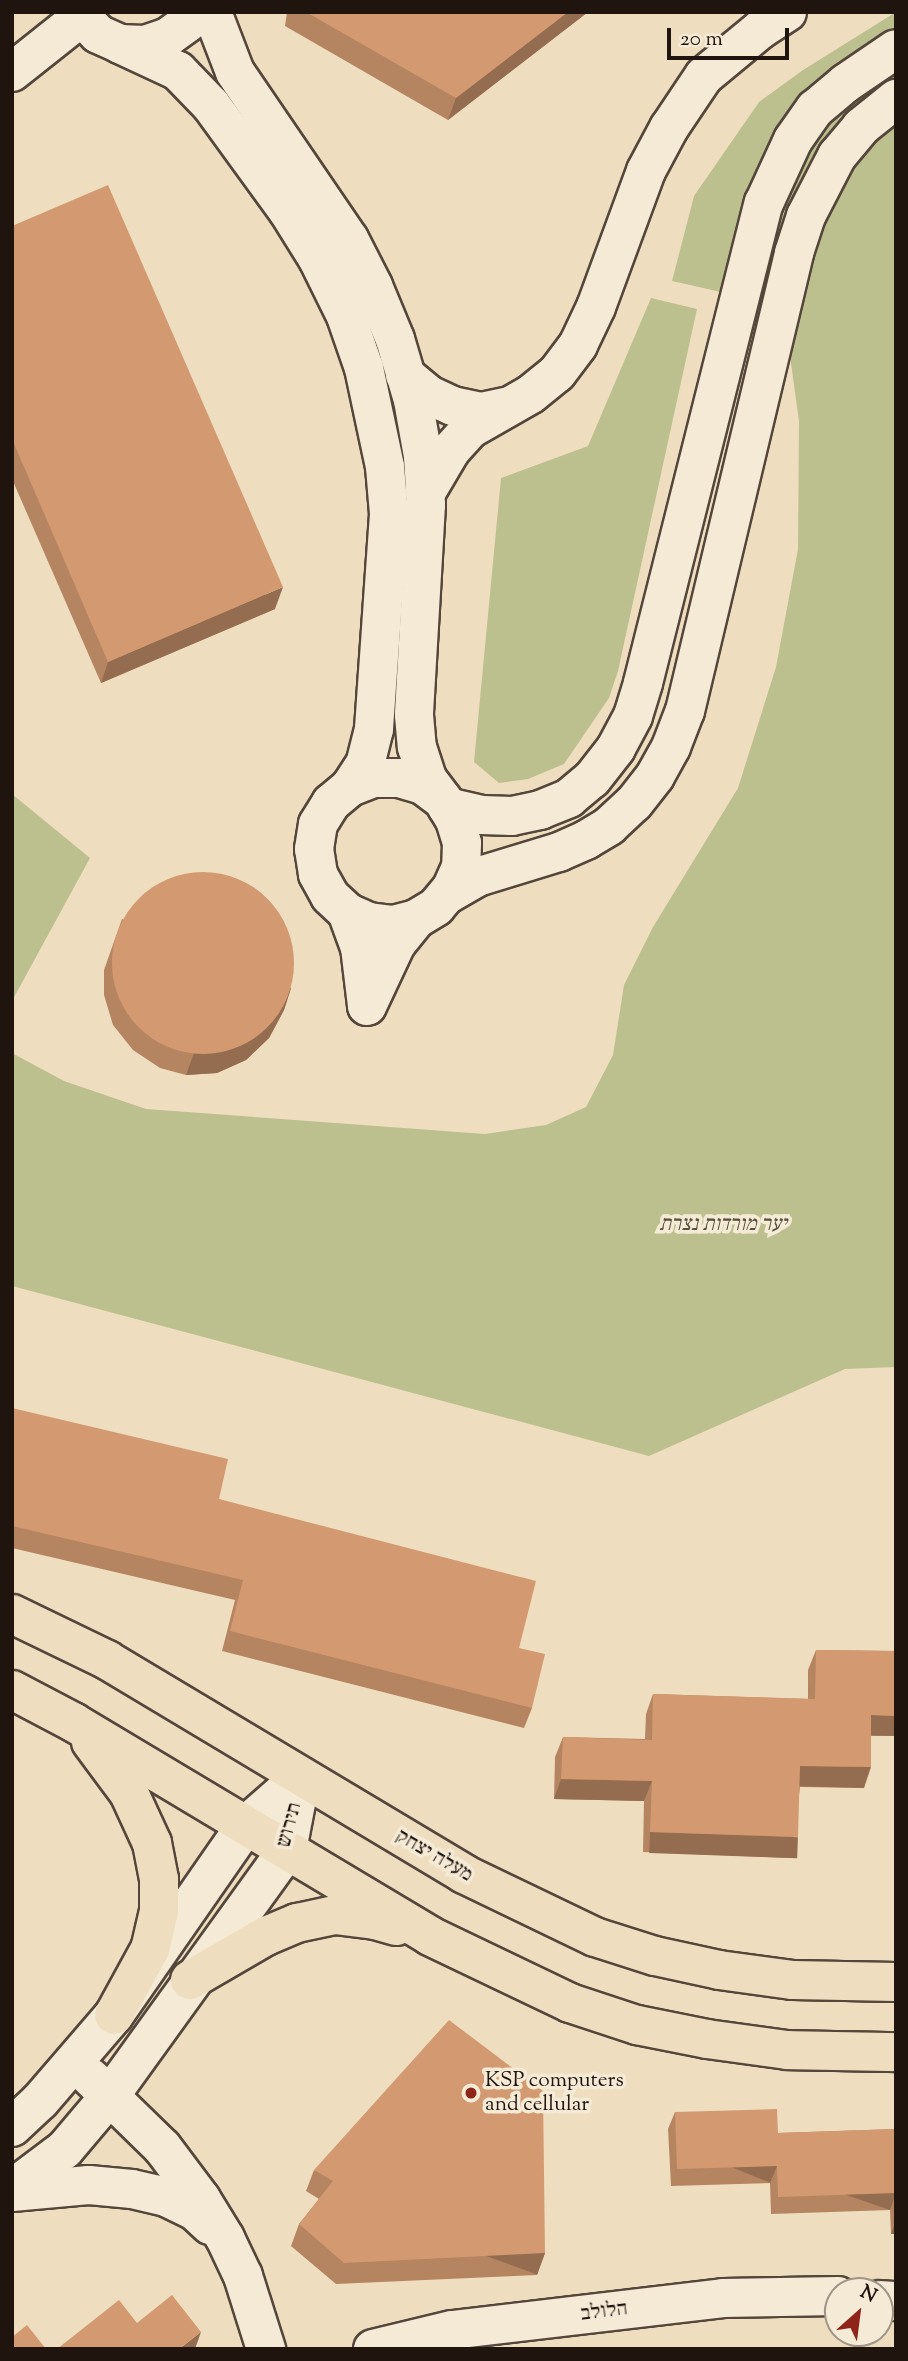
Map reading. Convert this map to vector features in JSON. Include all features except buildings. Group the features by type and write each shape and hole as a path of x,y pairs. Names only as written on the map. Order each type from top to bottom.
{"main road":[{"name":"מעלה יצחק","path":"12,1614 107,1660 464,1874 595,1937 655,1956 719,1970 793,1980 896,1982"},
{"path":"12,1690 73,1722 430,1936 570,2003 637,2025 787,2050 896,2052"},
{"path":"73,1722 102,1753 129,1793 152,1843 159,1880 159,1910 150,1950 114,2015"},
{"path":"190,1980 266,1936 298,1923 335,1915 375,1920 430,1936"}],"street":[{"path":"120,44 145,44 168,37 187,23 194,12"},
{"path":"212,12 235,72 349,239 395,339 405,375 423,456 425,494 414,715 417,747 428,780 456,820 462,843 461,867 448,894"},
{"path":"425,494 451,450 470,429 531,394 557,373 578,345 596,307 646,171 668,128 704,76 761,29 787,12"},
{"path":"12,72 78,15 98,34 178,71 211,105 288,211 318,259 346,316 364,368 383,454 389,514 374,729 365,764 350,786 331,803 318,824 314,849 318,874 330,896 347,912 369,922 393,925 416,919 436,907 448,894 477,877 540,859 586,840 609,825 634,803 655,776 671,747 685,711 794,253 806,216 837,156 861,127 896,99"},
{"path":"350,786 373,778 398,778 423,785 445,804 482,815 512,816 540,810 569,798 592,779 616,748 633,716 643,682 752,244 768,191 793,139 815,109 846,83 896,49"},
{"path":"405,375 429,394 453,406 481,412 505,407"},
{"path":"347,912 360,947 367,1006 396,944 416,919"},
{"name":"תירוש","path":"12,2127 76,2060 114,2015 246,1825 301,1777"},
{"name":"תירוש","path":"12,2190 65,2149 109,2097 190,1980 287,1850 301,1777"},
{"path":"76,2060 109,2097 162,2147 201,2199 225,2238 243,2276 266,2349"},
{"path":"12,2190 89,2185 132,2189 166,2197 195,2211 225,2238"},
{"name":"הלולב","path":"373,2349 452,2330 723,2298 824,2295"}],"green space":[{"name":"יער מורדות נצרת","path":"896,12 896,1367 845,1369 649,1456 12,1286 12,1053 64,1081 146,1109 485,1134 546,1125 586,1107 613,1055 624,985 653,927 738,788 776,667 798,549 799,421 783,306 672,281 694,196 759,102 803,70"},
{"path":"651,298 697,309 618,671 609,698 564,764 528,779 499,783 474,762 501,478 588,446"},
{"path":"12,794 90,858 12,1001"}],"place":[{"name":"KSP computers and cellular","path":"471,2093"}]}
